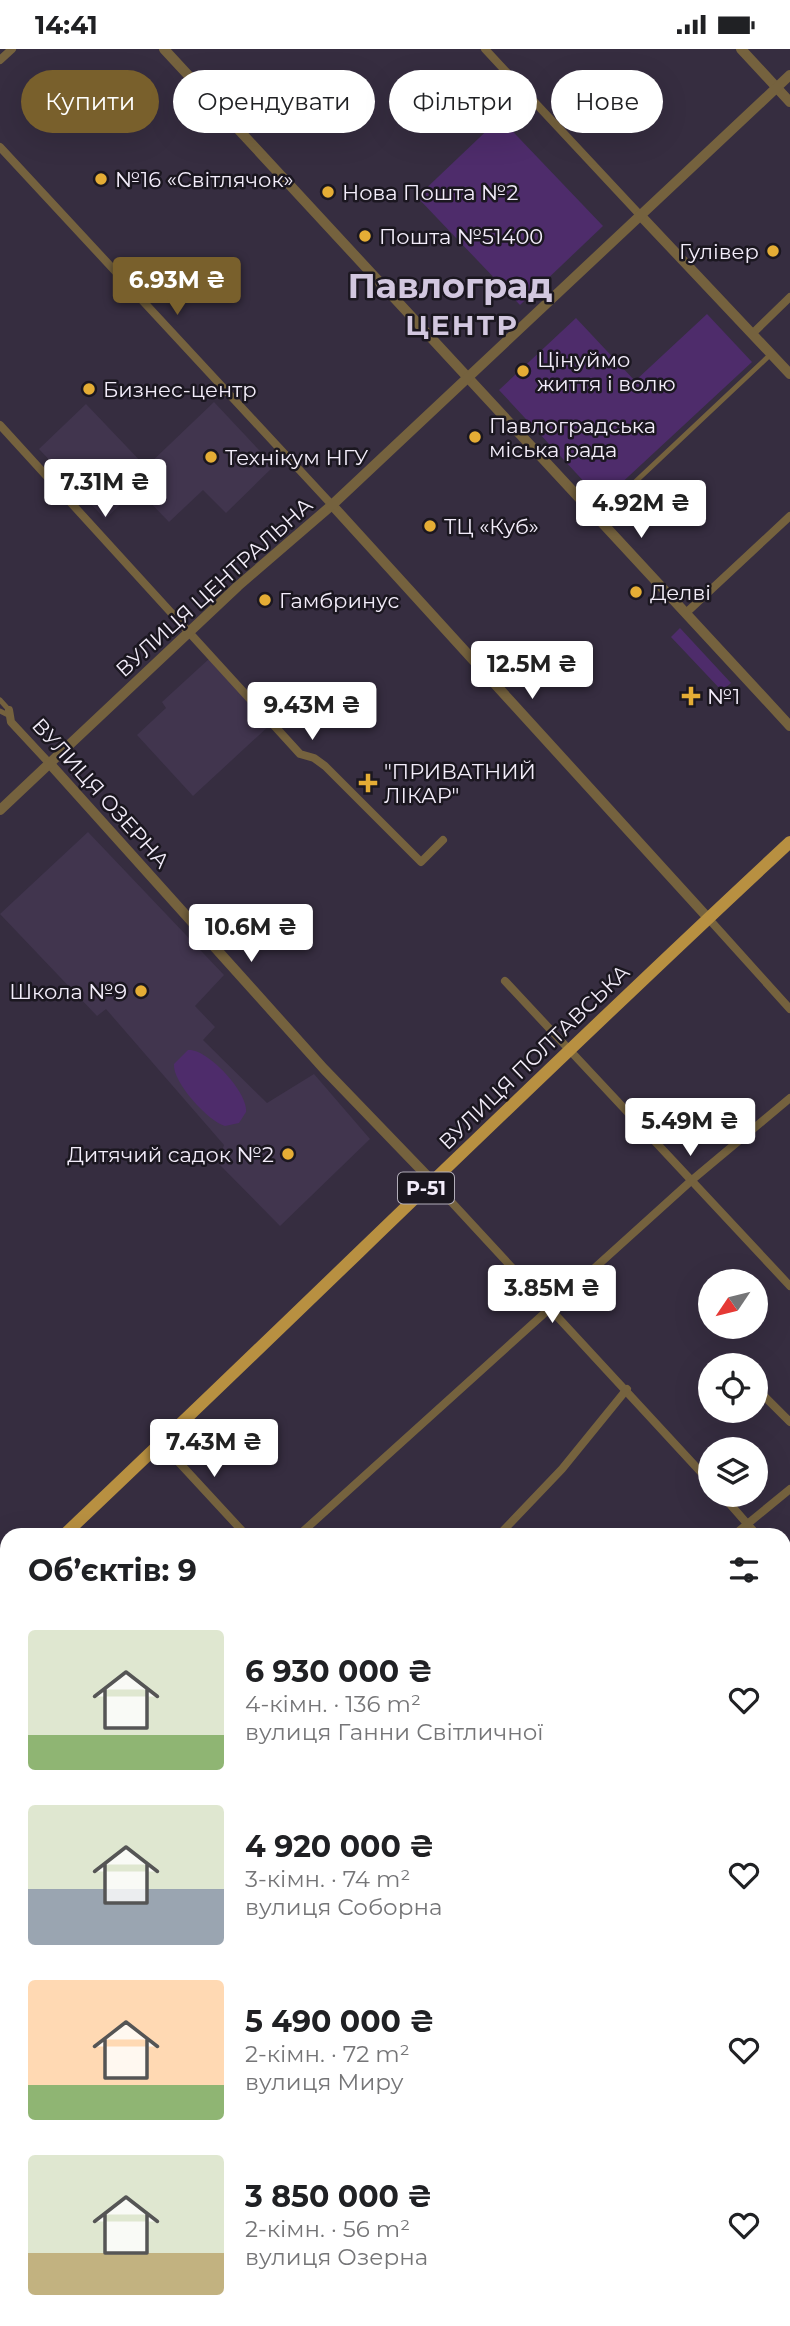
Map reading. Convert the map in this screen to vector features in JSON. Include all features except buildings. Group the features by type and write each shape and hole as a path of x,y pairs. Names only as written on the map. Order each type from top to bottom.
{"main road":[{"name":"ВУЛИЦЯ ПОЛТАВСЬКА","path":"71,1528 568,1049 790,842"}],"street":[{"path":"0,60 12,49"},
{"path":"164,49 599,516 790,726"},
{"path":"485,49 790,374"},
{"path":"741,49 790,102"},
{"name":"ВУЛИЦЯ ЦЕНТРАЛЬНА","path":"0,810 188,632 332,505 790,75"},
{"path":"0,147 332,505 790,1009"},
{"path":"752,334 790,297"},
{"path":"599,516 771,354"},
{"path":"0,425 300,754 314,758 326,766 421,862 443,840"},
{"path":"687,613 790,516"},
{"name":"ВУЛИЦЯ ОЗЕРНА","path":"0,700 11,722 324,1069 627,1389 698,1469"},
{"path":"505,981 790,1286"},
{"path":"307,1528 692,1180 790,1098"},
{"path":"506,1528 562,1469 627,1389"},
{"path":"768,1400 790,1422"},
{"path":"161,1443 240,1528"},
{"path":"742,1528 790,1489"},
{"path":"733,1507 751,1528"}],"shaded area":[{"path":"484,133 514,133 603,226 520,305 417,197"},
{"path":"707,314 752,362 602,501 499,390 576,318 635,381"},
{"name":"Технікум НГУ","path":"214,402 274,466 226,513 203,490 169,522 137,489 105,519 39,449 86,404 146,467"},
{"path":"680,628 731,683 722,691 671,637"},
{"path":"210,658 271,724 193,796 137,735 166,708 162,702"},
{"name":"Школа №9","path":"88,832 224,975 195,1006 215,1027 203,1040 267,1103 314,1074 370,1139 280,1226 218,1163 224,1145 106,1009 97,1016 0,914"},
{"path":"188,1050 196,1051 215,1063 234,1083 245,1104 246,1112 239,1123 225,1126 218,1123 201,1109 185,1090 175,1072 174,1064"}],"place":[{"name":"№16 «Світлячок»","path":"101,179"},
{"name":"Нова Пошта №2","path":"328,192"},
{"name":"Пошта №51400","path":"365,236"},
{"name":"Гулівер","path":"773,251"},
{"name":"Цінуймо життя і волю","path":"523,371"},
{"name":"Бизнес-центр","path":"89,389"},
{"name":"Павлоградська міська рада","path":"475,437"},
{"name":"Технікум НГУ","path":"211,457"},
{"name":"ТЦ «Куб»","path":"430,526"},
{"name":"Делві","path":"636,592"},
{"name":"Гамбринус","path":"265,600"},
{"name":"№1","path":"691,696"},
{"name":"\"ПРИВАТНИЙ ЛІКАР\"","path":"368,783"},
{"name":"Школа №9","path":"141,991"},
{"name":"Дитячий садок №2","path":"288,1154"}],"district":[{"name":"Павлоград","path":"450,285"},
{"name":"ЦЕНТР","path":"462,325"}]}
